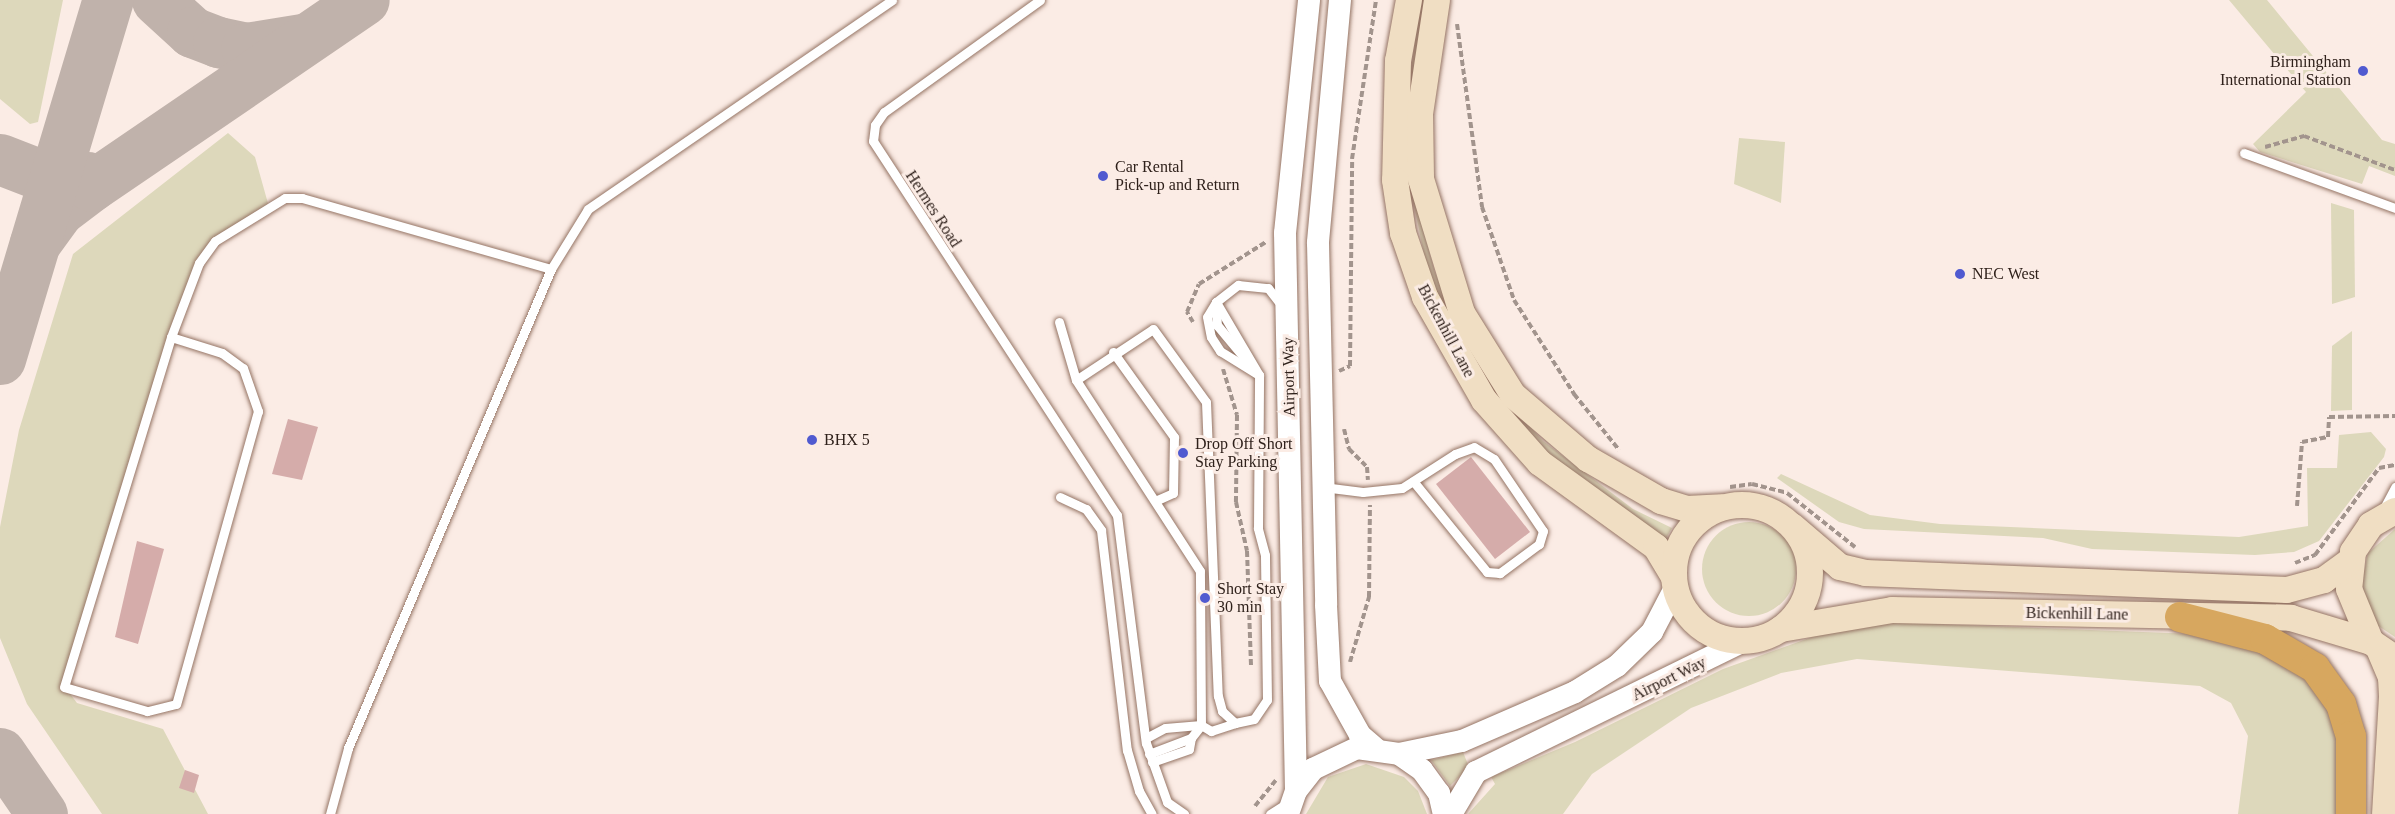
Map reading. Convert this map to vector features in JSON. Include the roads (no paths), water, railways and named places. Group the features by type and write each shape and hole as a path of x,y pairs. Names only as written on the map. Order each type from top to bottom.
{"highway":[{"path":"2180,617 2265,639 2315,668 2341,704 2351,736 2351,814"}],"main road":[{"name":"Bickenhill Lane","path":"1409,0 1398,61 1395,180 1403,232 1425,297 1484,400 1532,454 1656,547 1675,582"},
{"name":"Bickenhill Lane","path":"1447,7 1420,114 1421,179 1446,273 1467,322 1512,395 1588,459 1661,501 1687,509 1722,498"},
{"path":"1722,498 1760,507 1792,526 1804,542 1810,580 1801,607 1781,629 1743,641 1724,639 1693,620 1675,582 1686,534 1722,498"},
{"path":"2385,814 2392,697 2391,676 2382,650 2353,608 2349,562 2372,525 2395,511"},
{"name":"Bickenhill Lane","path":"1792,526 1840,567 1865,573 2287,590 2324,580 2349,562"},
{"name":"Bickenhill Lane","path":"1781,629 1892,610 2291,618 2382,650"}],"street":[{"name":"Airport Way","path":"1292,802 1288,313 1285,232 1309,0"},
{"name":"Airport Way","path":"1340,0 1318,243 1330,681 1360,735 1375,748"},
{"name":"Airport Way","path":"1399,754 1462,741 1575,693 1617,666 1652,632 1675,582"},
{"name":"Airport Way","path":"1451,814 1476,772 1743,641"},
{"path":"1292,802 1313,769 1337,754 1375,748 1399,754 1422,770 1439,793 1444,814"}],"lane":[{"path":"330,814 348,748 551,269 588,209 892,0"},
{"name":"Hermes Road","path":"1040,0 884,112 875,125 873,141 1092,480 1117,515 1123,545 1146,738"},
{"path":"2244,153 2395,208"},
{"path":"171,337 222,353 243,368 258,411 176,704 147,711 64,687 171,337 199,263 215,241 285,198 551,269"},
{"path":"1259,375 1220,351 1211,337 1207,317 1216,302 1238,285 1268,288 1288,313"},
{"path":"1184,814 1167,802 1146,738 1165,728 1201,725 1211,730 1262,715 1267,700 1265,555 1258,528 1259,375 1216,302"},
{"path":"1059,322 1076,380 1197,558 1201,725 1191,738 1151,758"},
{"path":"1076,380 1113,351 1153,329 1206,402 1215,556 1218,696 1222,711 1235,723"},
{"path":"1113,351 1174,437 1173,493 1157,500"},
{"path":"1323,487 1369,492 1413,481 1474,447 1494,459 1543,531 1539,544 1500,573 1487,572 1413,481"},
{"path":"2372,525 2395,487"},
{"path":"1060,497 1086,508 1101,530 1128,750 1139,791 1152,814"},
{"path":"1197,558 1215,556"},
{"path":"1270,814 1292,802"}],"place":[{"name":"Birmingham International Station","path":"2363,71"},
{"name":"Car Rental Pick-up and Return","path":"1103,176"},
{"name":"NEC West","path":"1960,274"},
{"name":"BHX 5","path":"812,440"},
{"name":"Drop Off Short Stay Parking","path":"1183,453"},
{"name":"Short Stay 30 min","path":"1205,598"}]}
